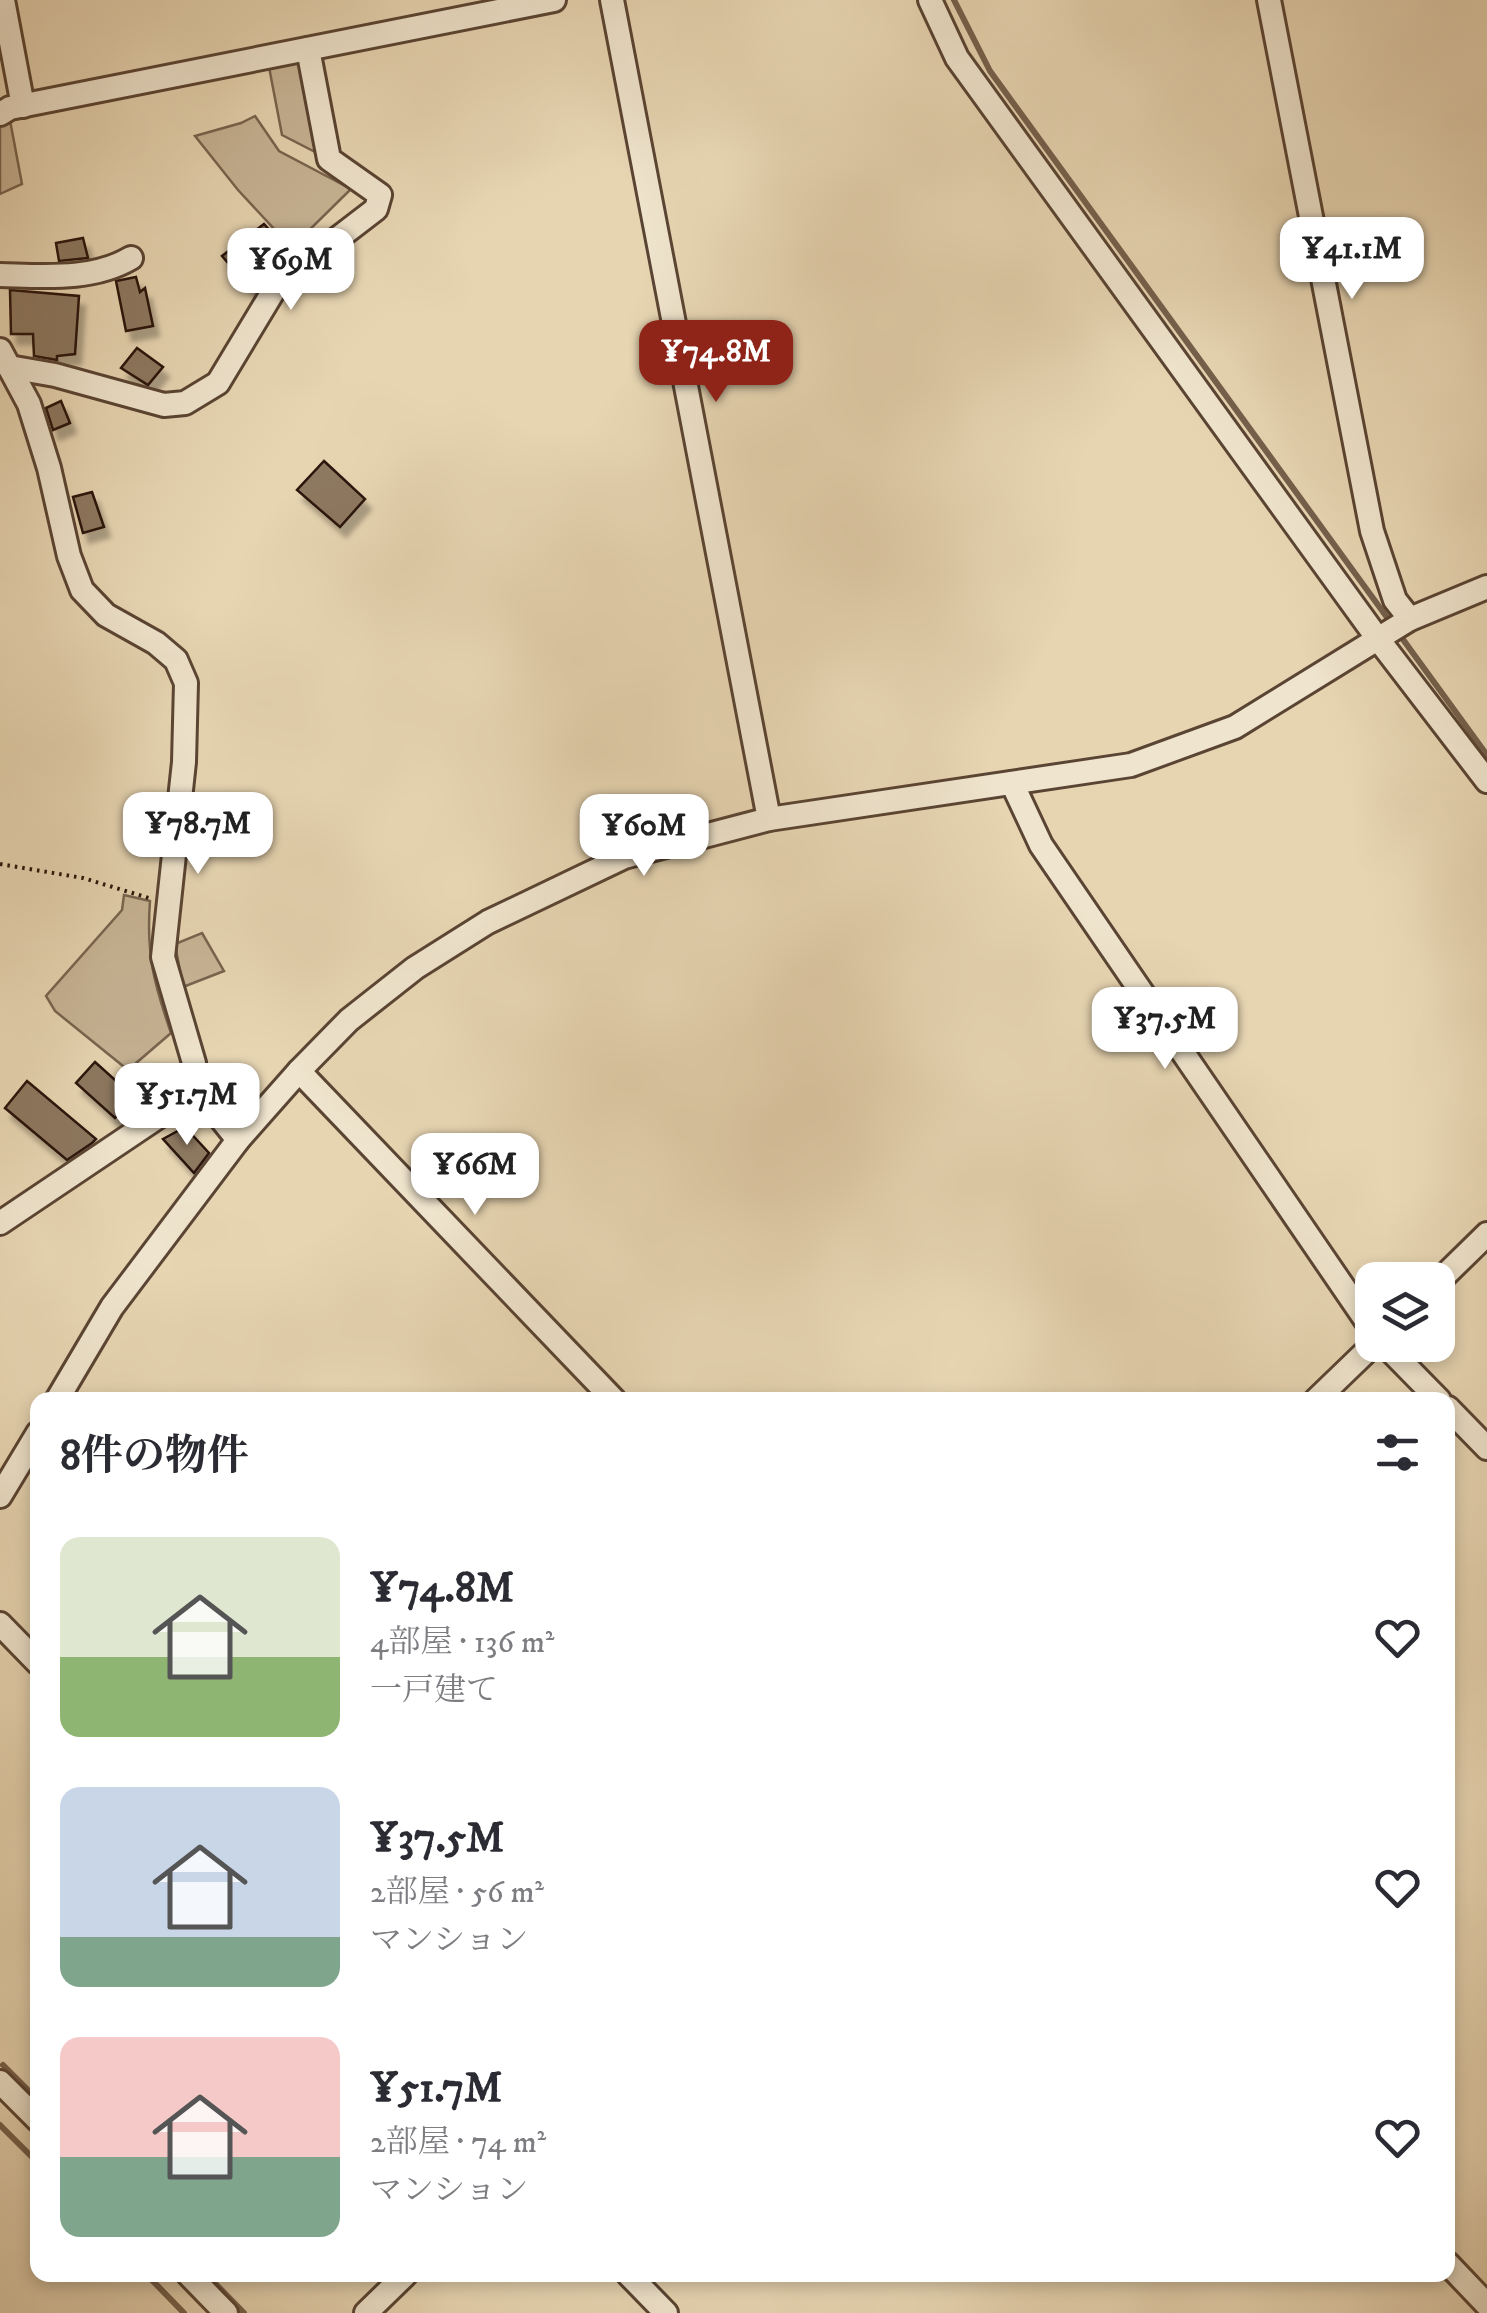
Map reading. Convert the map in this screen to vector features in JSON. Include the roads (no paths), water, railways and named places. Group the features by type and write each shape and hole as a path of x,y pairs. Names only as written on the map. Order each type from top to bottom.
{"street":[{"path":"2,0 23,106"},
{"path":"0,114 10,108 554,0"},
{"path":"612,0 769,819"},
{"path":"930,0 957,58 1394,630 1487,781"},
{"path":"1269,0 1372,531 1395,600 1394,630"},
{"path":"5,358 164,405 185,403 218,383 277,285 376,209 380,194 329,159 308,49"},
{"path":"0,275 95,273 131,258"},
{"path":"5,358 30,404 69,556 82,590 106,615 156,643 176,660 186,683 184,762 163,958 194,1063 198,1090 238,1140"},
{"path":"62,1392 112,1307 238,1140 298,1072 349,1020 415,968 488,922 624,857 769,819 1131,765 1235,727 1394,630 1487,587"},
{"path":"1012,783 1041,845 1355,1304"},
{"path":"298,1072 606,1392"},
{"path":"0,1223 198,1090"},
{"path":"1455,1265 1487,1234"},
{"path":"1324,1392 1355,1362"},
{"path":"1402,1362 1431,1392"},
{"path":"1455,1415 1487,1448"},
{"path":"0,1496 30,1445"},
{"path":"0,1624 30,1654"},
{"path":"0,2082 30,2112"},
{"path":"1455,2271 1487,2305"},
{"path":"196,2282 226,2313"},
{"path":"366,2313 398,2282"},
{"path":"636,2282 666,2313"}],"waterway":[{"path":"954,0 990,71 1487,755"},
{"path":"3,2065 30,2092"},
{"path":"0,2125 30,2155"},
{"path":"154,2282 184,2313"},
{"path":"214,2282 244,2313"}]}
